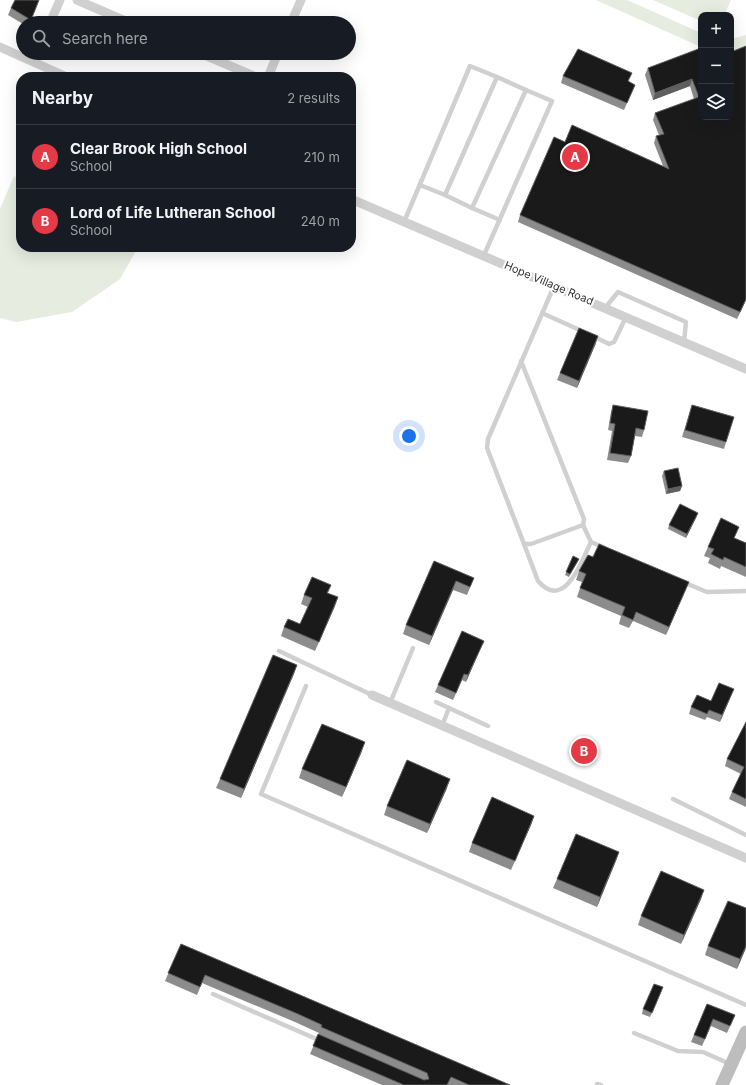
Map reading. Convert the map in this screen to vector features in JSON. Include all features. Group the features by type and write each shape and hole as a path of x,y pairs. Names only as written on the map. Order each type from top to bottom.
{"main road":[{"path":"722,1085 746,1032"}],"street":[{"path":"53,16 60,0"},
{"path":"77,0 114,16"},
{"path":"294,16 301,0"},
{"path":"0,47 16,54"},
{"path":"29,60 56,72"},
{"path":"216,60 244,72"},
{"path":"270,72 275,60"},
{"name":"Hope Village Road","path":"356,201 746,369"},
{"path":"372,696 746,858"}],"lane":[{"path":"404,222 470,66 552,100 484,256"},
{"path":"445,195 497,77"},
{"path":"472,208 526,90"},
{"path":"420,185 500,220"},
{"path":"554,286 488,439 488,448 538,581 542,585 555,590 561,589 572,579 591,542"},
{"path":"606,308 618,292 686,322 684,342"},
{"path":"542,312 609,344 614,342 626,317"},
{"path":"521,361 584,519 583,525 591,542 605,548"},
{"path":"524,544 531,544 583,525"},
{"path":"678,579 707,592 746,591"},
{"path":"390,703 413,648"},
{"path":"279,652 372,696"},
{"path":"306,686 261,794 746,1005"},
{"path":"436,702 488,726"},
{"path":"442,726 449,708"},
{"path":"673,799 746,835"},
{"path":"213,994 329,1044"},
{"path":"634,1032 678,1051 703,1052 731,1065"}],"shaded area":[{"path":"596,0 627,0 698,32 698,46"},
{"path":"653,0 731,0 725,12 698,12 698,20"},
{"path":"746,35 746,48 734,50 734,38"},
{"path":"14,176 16,177 16,252 135,252 120,279 72,312 16,322 0,318 0,209"}],"building":[{"path":"15,0 39,0 33,16 24,16 11,8"},
{"path":"746,46 746,299 740,312 520,215 554,137 565,142 572,125 669,169 656,136 664,134 655,113 698,97 698,120 734,120 734,51"},
{"path":"578,49 632,73 628,81 635,85 627,103 563,76"},
{"path":"698,49 698,94 692,79 655,93 648,68"},
{"path":"579,328 598,336 579,381 560,373"},
{"path":"613,405 648,411 644,430 636,428 631,456 610,453 615,424 610,423"},
{"path":"692,405 734,417 726,442 685,430"},
{"path":"678,468 682,486 668,489 664,471"},
{"path":"680,504 698,513 687,534 669,525"},
{"path":"721,518 739,527 734,538 746,543 746,567 724,557 723,560 711,554 714,549 708,547"},
{"path":"599,544 689,582 669,627 636,612 633,620 622,615 625,607 580,588 586,574 579,571 588,555 593,557"},
{"path":"573,556 579,559 570,574 566,572"},
{"path":"434,561 474,578 470,587 456,581 432,636 406,625"},
{"path":"312,577 331,585 327,593 338,597 319,642 284,627 288,619 300,624 312,598 304,595"},
{"path":"462,631 484,641 468,675 464,674 456,693 438,685"},
{"path":"273,655 297,665 244,789 220,779"},
{"path":"719,683 734,689 722,715 709,710 707,714 691,707 697,695 711,701"},
{"path":"746,722 746,799 732,792 744,767 727,759"},
{"path":"322,724 365,742 346,787 302,769"},
{"path":"407,760 450,779 430,824 387,806"},
{"path":"492,797 534,816 515,861 472,843"},
{"path":"576,834 619,852 600,897 557,879"},
{"path":"661,871 704,890 684,935 641,916"},
{"path":"728,901 746,908 746,946 740,959 708,946"},
{"path":"181,944 510,1085 469,1085 451,1077 447,1085 404,1085 313,1046 318,1034 424,1080 429,1079 427,1073 321,1027 322,1025 298,1014 205,975 200,987 168,973"},
{"path":"654,984 663,987 652,1013 643,1009"},
{"path":"707,1004 735,1015 730,1026 713,1019 705,1039 694,1035"}],"place":[{"name":"Clear Brook High School","path":"575,157"},
{"name":"Lord of Life Lutheran School","path":"584,751"}]}
